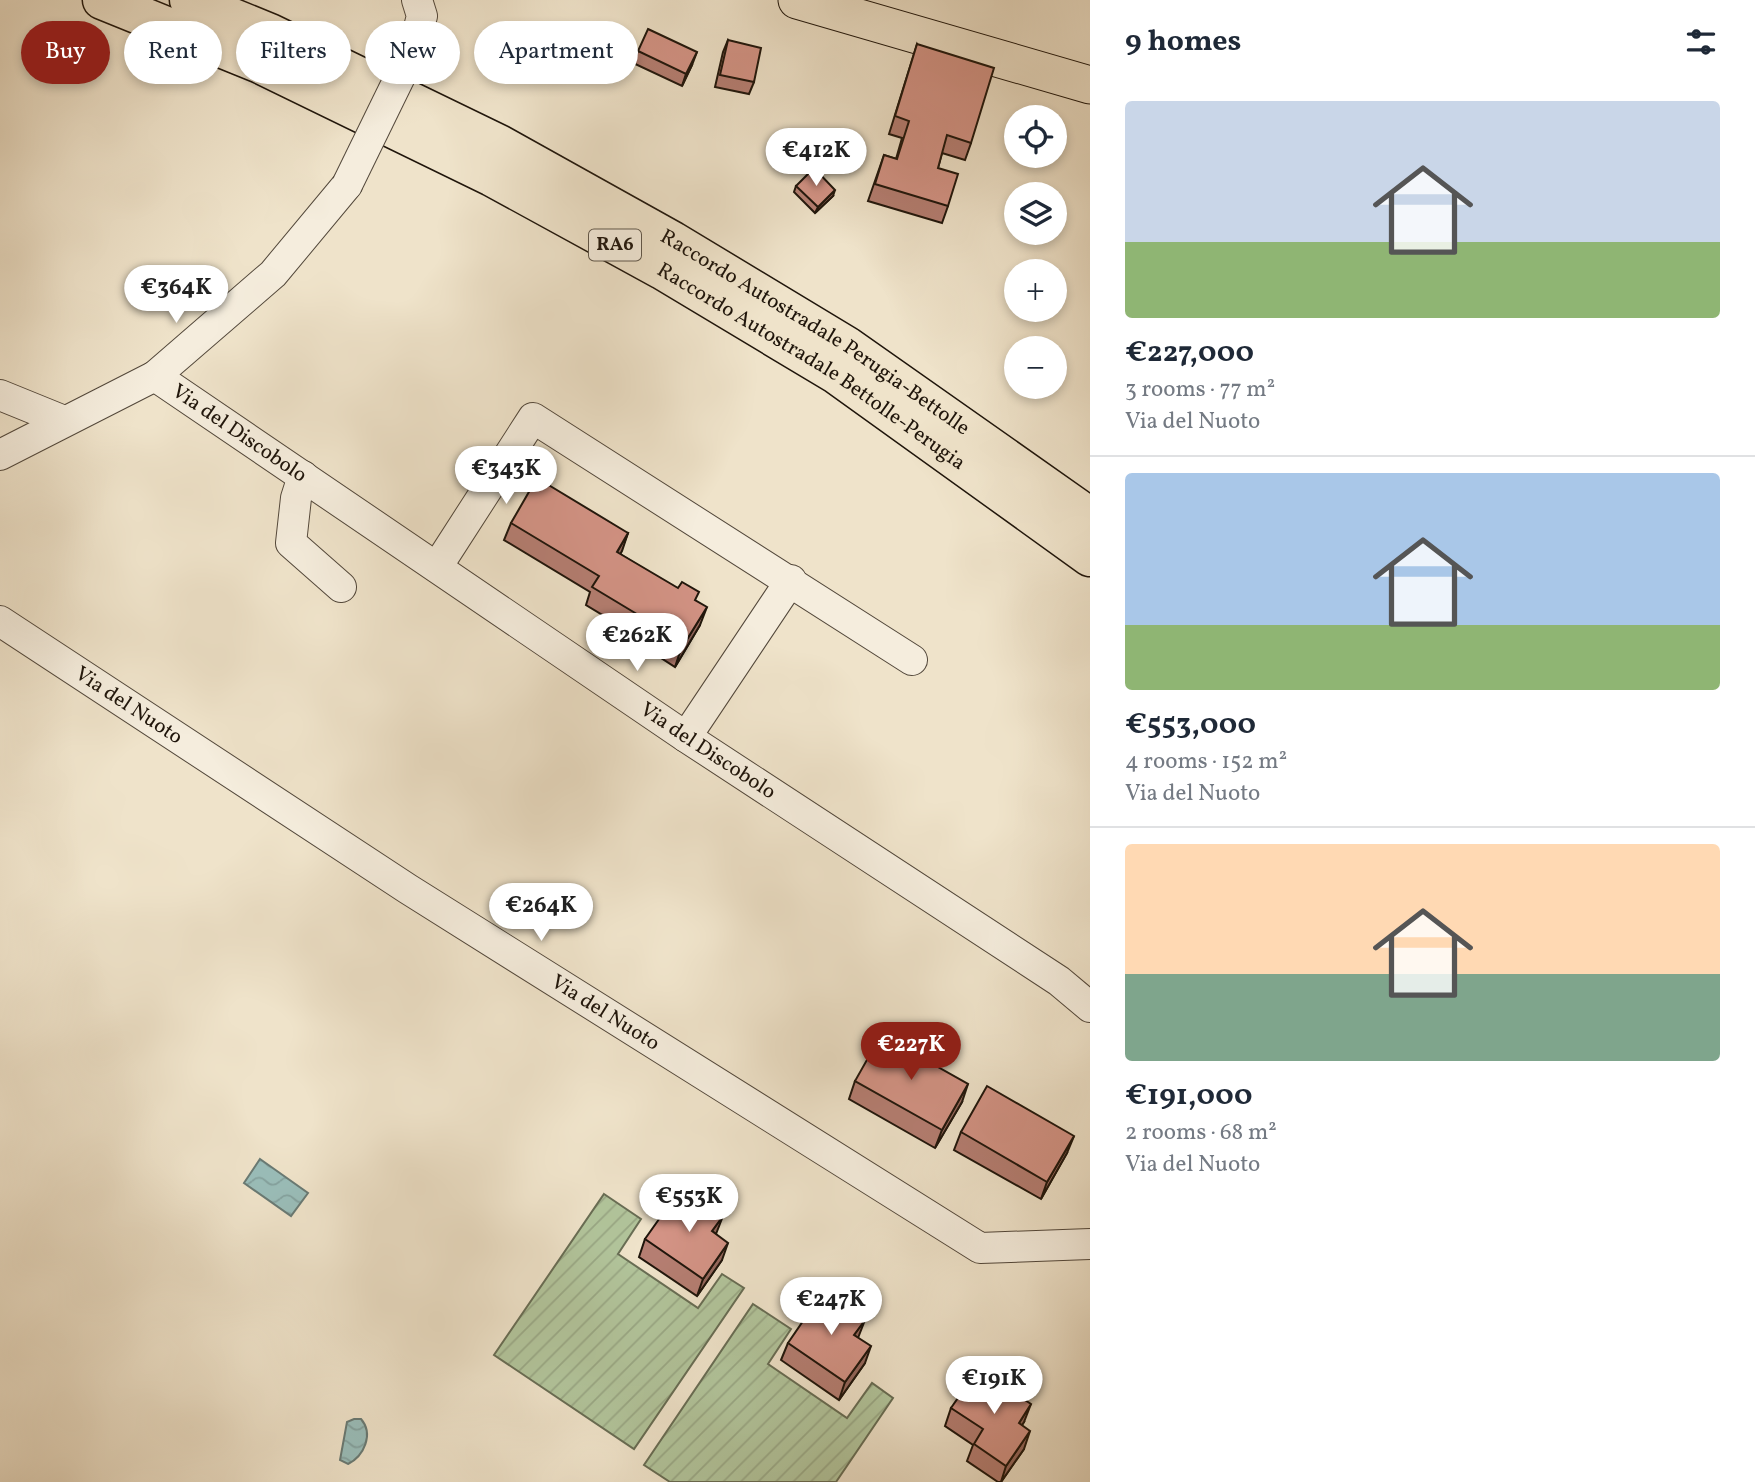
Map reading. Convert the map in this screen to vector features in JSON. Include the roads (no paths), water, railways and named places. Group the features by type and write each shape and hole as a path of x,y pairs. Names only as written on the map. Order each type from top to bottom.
{"highway":[{"name":"Raccordo Autostradale Bettolle-Perugia","path":"102,0 260,64 492,177 662,270 837,375 1090,557"},
{"name":"Raccordo Autostradale Perugia-Bettolle","path":"189,0 270,33 499,144 673,241 847,346 1090,517"}],"main road":[{"path":"796,0 1090,85"}],"street":[{"path":"0,455 155,376 273,274 347,185 413,50 422,16 417,0"},
{"name":"Via del Discobolo","path":"155,376 686,737 1059,981 1090,1007"},
{"path":"0,395 64,421"},
{"path":"437,567 533,418 791,580 912,660"},
{"path":"303,476 296,498 291,542 341,587"},
{"path":"686,737 791,580"},
{"name":"Via del Nuoto","path":"0,621 408,889 980,1248 1090,1244"}],"water":[{"path":"260,1159 308,1193 291,1216 244,1183"},
{"path":"361,1419 367,1431 367,1438 359,1456 348,1464 340,1460 347,1422"}]}
